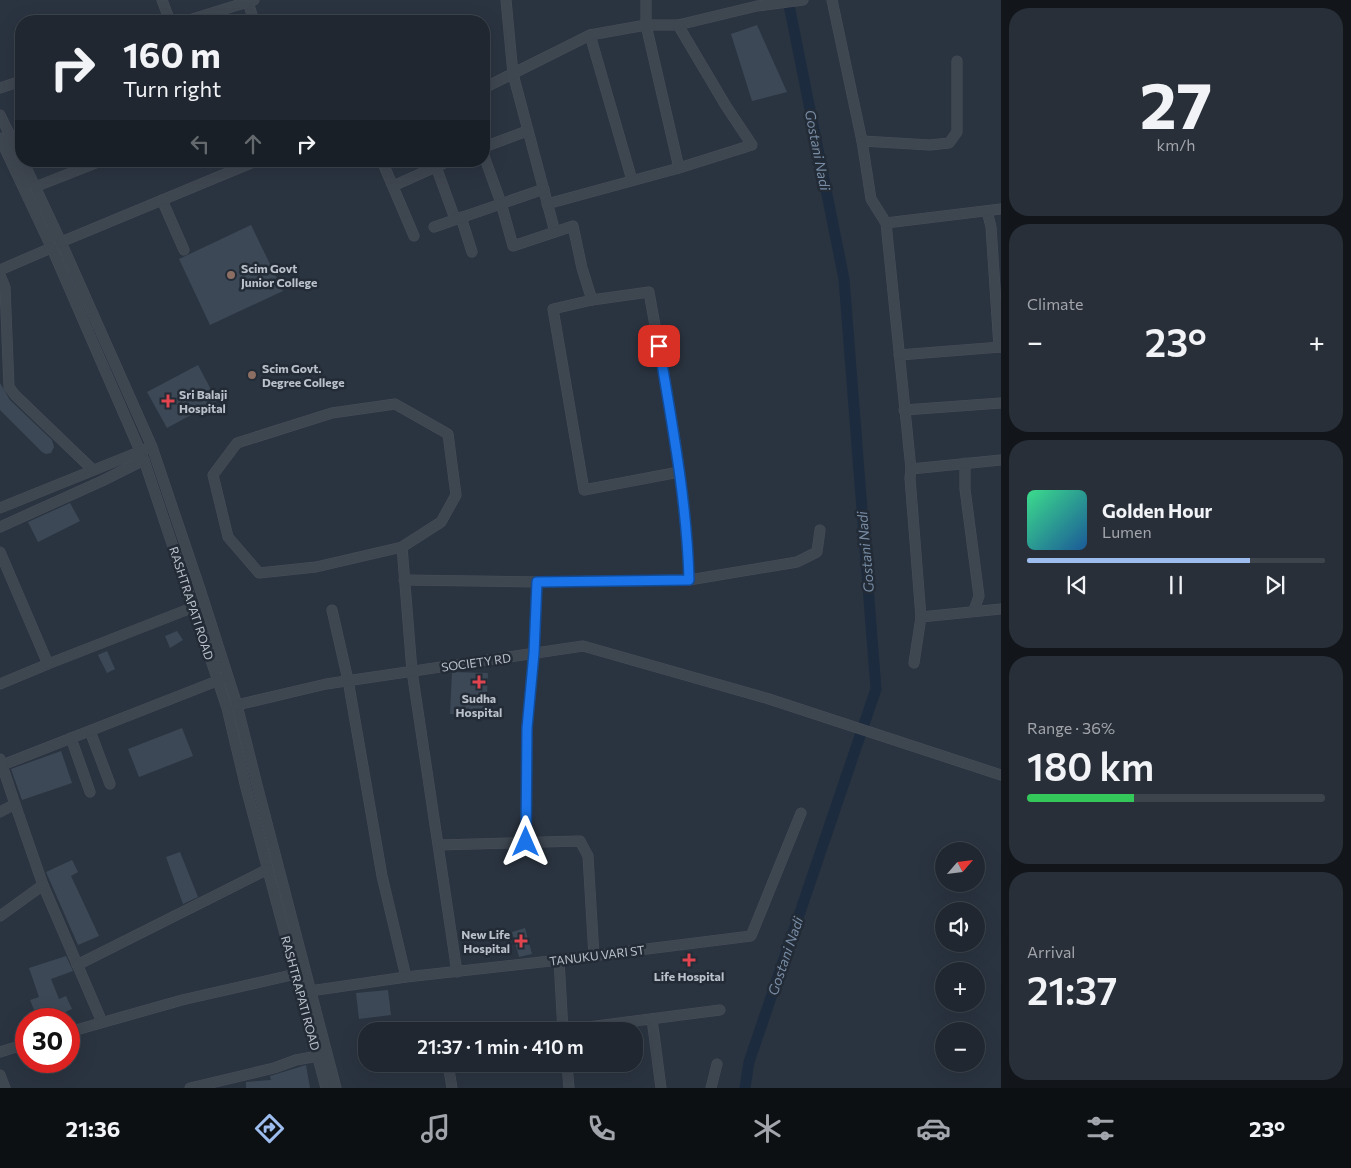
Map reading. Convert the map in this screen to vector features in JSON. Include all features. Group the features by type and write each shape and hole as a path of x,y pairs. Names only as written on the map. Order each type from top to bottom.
{"street":[{"path":"162,0 168,15"},
{"path":"506,0 513,74 555,232"},
{"path":"646,0 646,25 679,168"},
{"path":"490,85 590,35 646,25 678,25 757,6 803,0"},
{"path":"832,0 862,141 872,199 886,222 904,410 912,469 910,478 922,617 914,663"},
{"path":"206,15 251,1 253,15"},
{"path":"547,204 679,168 752,144 726,106 678,25"},
{"path":"590,35 632,180"},
{"path":"862,141 930,145 948,143 957,132 957,61"},
{"path":"0,88 15,83"},
{"path":"0,115 15,146"},
{"path":"490,145 528,131"},
{"name":"RASHTRAPATI ROAD","path":"0,138 143,456 227,708 294,974 326,1088"},
{"name":"RASHTRAPATI ROAD","path":"26,167 152,447 238,705 336,1088"},
{"path":"35,187 86,167"},
{"path":"61,242 242,167"},
{"path":"384,167 414,236"},
{"path":"392,186 429,167"},
{"path":"436,167 472,252"},
{"path":"488,167 501,203 513,246 573,226 582,268 592,300"},
{"path":"434,227 544,190"},
{"path":"162,200 184,250"},
{"path":"886,222 1001,209"},
{"path":"899,355 1000,347 991,228 987,211"},
{"path":"0,270 51,248"},
{"path":"0,275 5,287 9,387 93,470"},
{"path":"679,472 584,490 552,308 649,292 679,472 688,535 689,580"},
{"path":"904,410 1001,403"},
{"path":"395,404 448,434 456,495 441,522 402,547 316,567 259,572 228,537 213,475 236,443 332,412 395,404"},
{"path":"0,527 102,482 143,456 152,447"},
{"path":"0,508 93,470 143,456"},
{"path":"912,469 1001,460"},
{"path":"965,463 965,489 979,596 974,610"},
{"path":"404,580 537,582 689,580 797,562 817,552 820,530"},
{"path":"402,547 412,671 457,972"},
{"path":"0,552 48,664"},
{"path":"526,842 527,728 534,653 537,582"},
{"path":"0,684 194,607"},
{"path":"922,617 1001,608"},
{"path":"332,610 348,680 382,876 406,976"},
{"name":"SOCIETY RD","path":"238,705 348,680 583,646 766,698 1001,775"},
{"path":"102,1022 43,885 1,763 228,677"},
{"path":"90,730 110,784"},
{"path":"71,738 90,792"},
{"path":"0,812 15,804"},
{"name":"TANUKU VARI ST","path":"299,992 406,976 457,972 751,936 802,813"},
{"path":"439,845 580,841 588,856 594,956"},
{"path":"78,965 268,869"},
{"path":"0,916 43,885"},
{"path":"559,960 561,1022"},
{"path":"80,1029 182,1000 305,972"},
{"path":"629,1022 720,1010"},
{"path":"652,1019 661,1088"},
{"path":"0,1052 15,1047"},
{"path":"190,1088 318,1056"},
{"path":"711,1088 717,1064"},
{"path":"449,1072 452,1088"},
{"path":"568,1072 569,1088"},
{"path":"0,1075 5,1088"}],"building":[{"path":"757,25 787,92 752,101 731,34"},
{"name":"Scim Govt Junior College","path":"251,225 283,291 210,325 179,259"},
{"path":"198,365 217,401 167,428 147,392"},
{"path":"0,383 10,400 52,440 54,447 51,453 46,454 42,452 0,410"},
{"path":"70,503 80,521 38,542 28,522"},
{"path":"177,631 183,640 170,648 165,636"},
{"path":"107,651 115,669 107,673 98,655"},
{"path":"452,672 488,673 486,716 450,714"},
{"path":"182,728 193,756 139,777 128,749"},
{"path":"61,751 72,783 22,800 11,769"},
{"path":"180,852 198,897 183,904 166,857"},
{"path":"72,860 78,872 71,876 99,936 78,945 46,872"},
{"path":"525,928 532,954 519,957 512,932"},
{"path":"66,956 73,971 51,979 59,999 66,996 72,1008 33,1008 30,1000 39,997 29,968"},
{"path":"388,990 391,1015 359,1019 356,993"},
{"path":"306,1065 310,1088 246,1088 246,1082 271,1080 270,1076"}],"waterway":[{"name":"Gostani Nadi","path":"745,1088 749,1062 876,689 844,279 788,0"}],"place":[{"name":"Scim Govt Junior College","path":"231,275"},
{"name":"Scim Govt. Degree College","path":"252,375"},
{"name":"Sri Balaji Hospital","path":"168,401"},
{"name":"Sudha Hospital","path":"479,682"},
{"name":"New Life Hospital","path":"521,941"},
{"name":"Life Hospital","path":"689,960"}],"route":[{"path":"526,842 527,728 534,653 537,582 689,580 688,535 659,346"}]}
